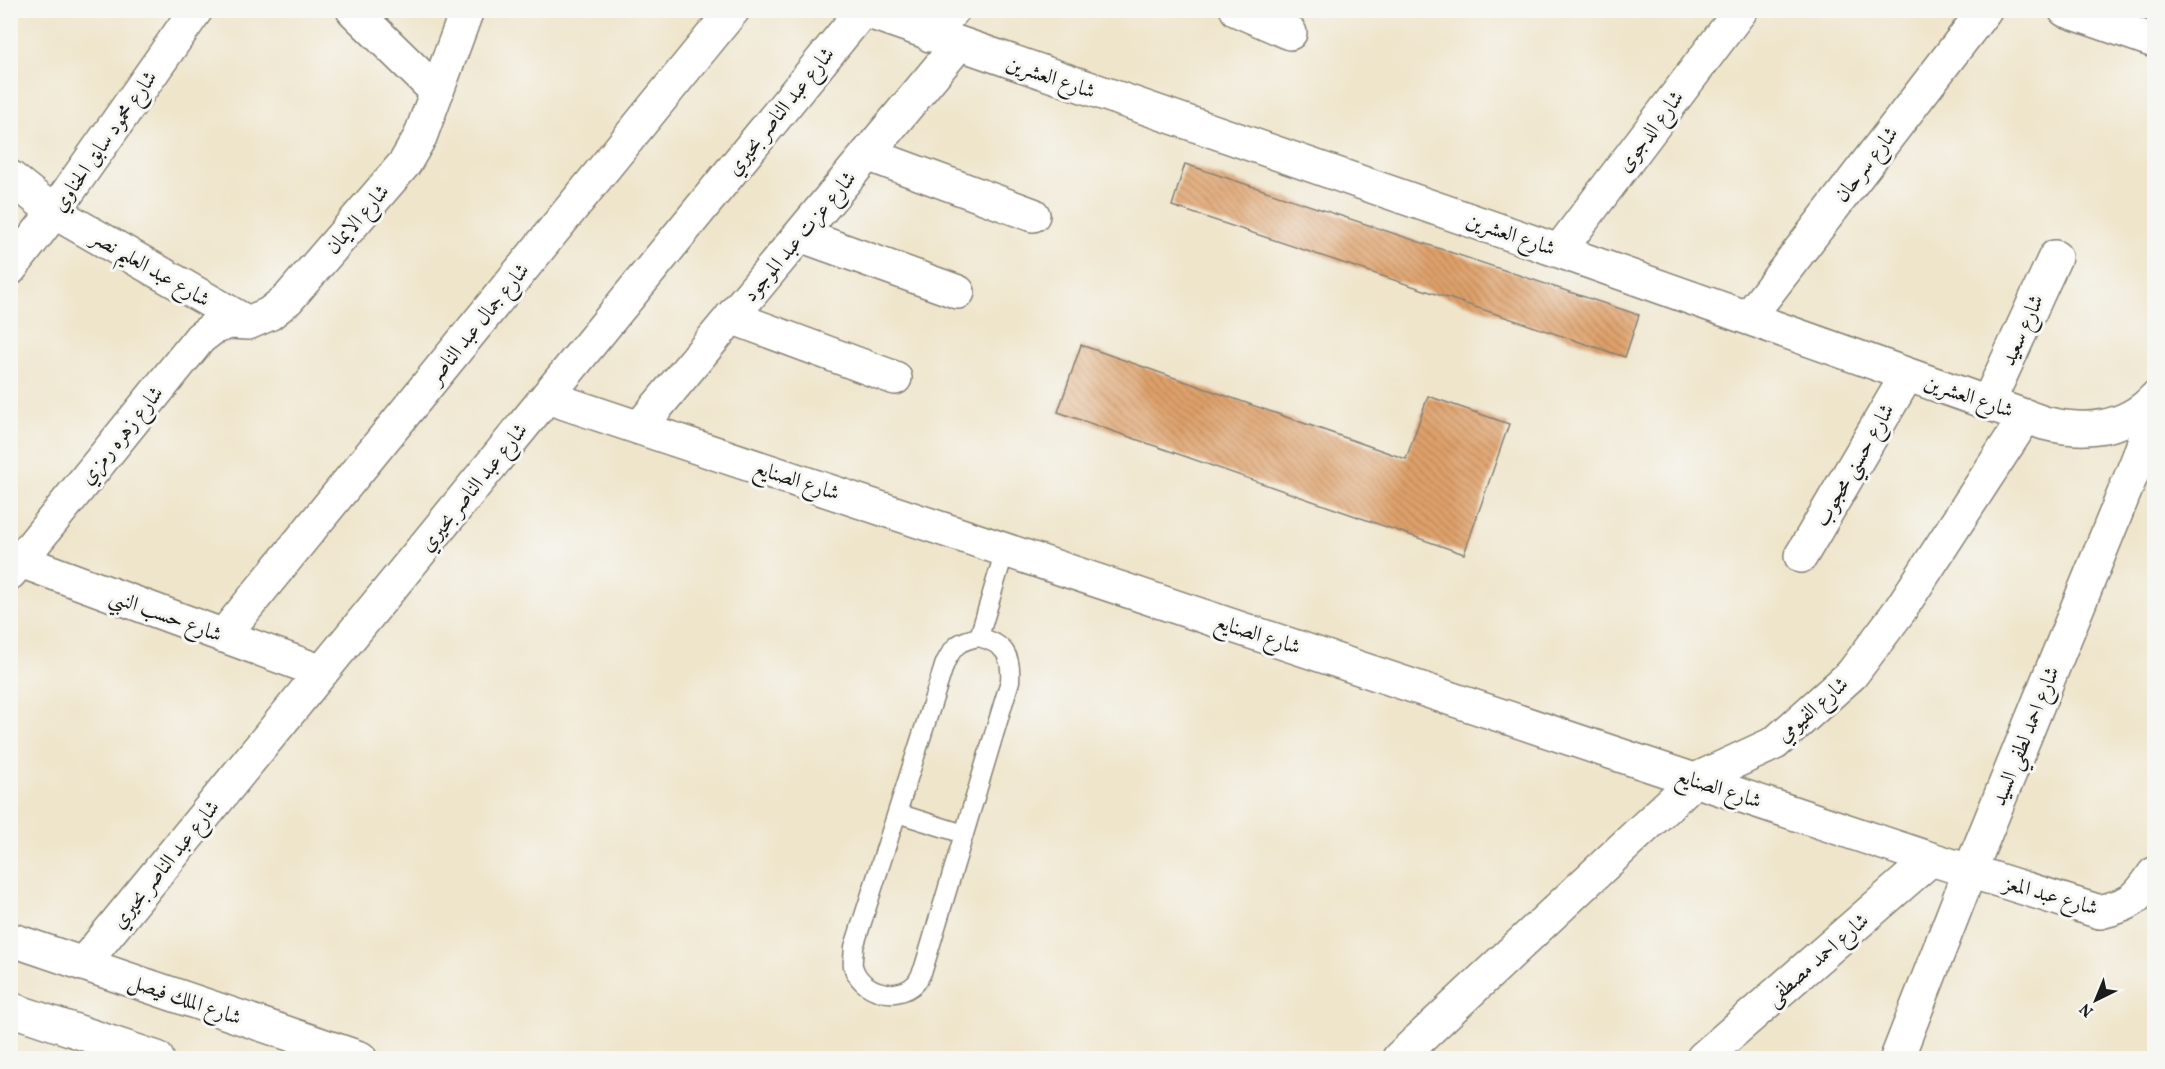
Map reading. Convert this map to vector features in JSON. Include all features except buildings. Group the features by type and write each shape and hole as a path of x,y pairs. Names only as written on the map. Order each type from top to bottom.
{"street":[{"name":"شارع محمود سابق الحناوي","path":"10,269 54,212 196,10"},
{"path":"353,10 437,92"},
{"name":"شارع الايمان","path":"248,323 269,314 288,299 405,163 420,137 467,10"},
{"name":"شارع جمال عبد الناصر","path":"223,636 733,10"},
{"name":"شارع العشرين","path":"863,10 2062,428 2080,430 2118,423 2135,414 2154,399"},
{"name":"شارع عبد الناصر بحيري","path":"83,964 863,10"},
{"name":"شارع عزت عبد الموجود","path":"639,428 867,154 944,40 953,10"},
{"path":"1238,10 1290,33"},
{"name":"شارع الدجوى","path":"1559,251 1741,10"},
{"name":"شارع سرحان","path":"1748,318 1985,10"},
{"path":"2065,10 2154,40"},
{"path":"867,154 1033,215"},
{"name":"شارع عبد العليم نصر","path":"10,177 54,212 248,323"},
{"path":"800,235 958,292"},
{"name":"شارع سعيد","path":"1988,403 2055,257"},
{"path":"731,317 896,378"},
{"name":"شارع زهره رمزي","path":"14,564 200,338 213,328 230,322 248,323"},
{"name":"شارع حسني محجوب","path":"1801,556 1907,375"},
{"name":"شارع الصنايع","path":"547,397 1970,871"},
{"name":"شارع احمد لطفي السيد","path":"1897,1059 1970,871 2146,462 2154,414"},
{"name":"شارع الفيومي","path":"1399,1059 1695,780 1775,743 1852,674 1900,610 2026,416"},
{"name":"شارع حسب النبي","path":"14,564 322,672"},
{"name":"شارع احمد مصطفى","path":"1703,1059 1931,859"},
{"name":"شارع عبد المعز","path":"1970,871 2100,912 2128,905 2144,889 2154,874"},
{"name":"شارع الملك فيصل","path":"10,939 360,1059"},
{"path":"10,1009 158,1059"}],"lane":[{"path":"979,637 1005,550"},
{"path":"979,637 994,641 1005,652 1011,666 1010,681 924,967 915,984 898,993 879,993 863,983 853,966 854,947 945,663 951,649 964,640 979,637"},
{"path":"897,813 964,834"}]}
